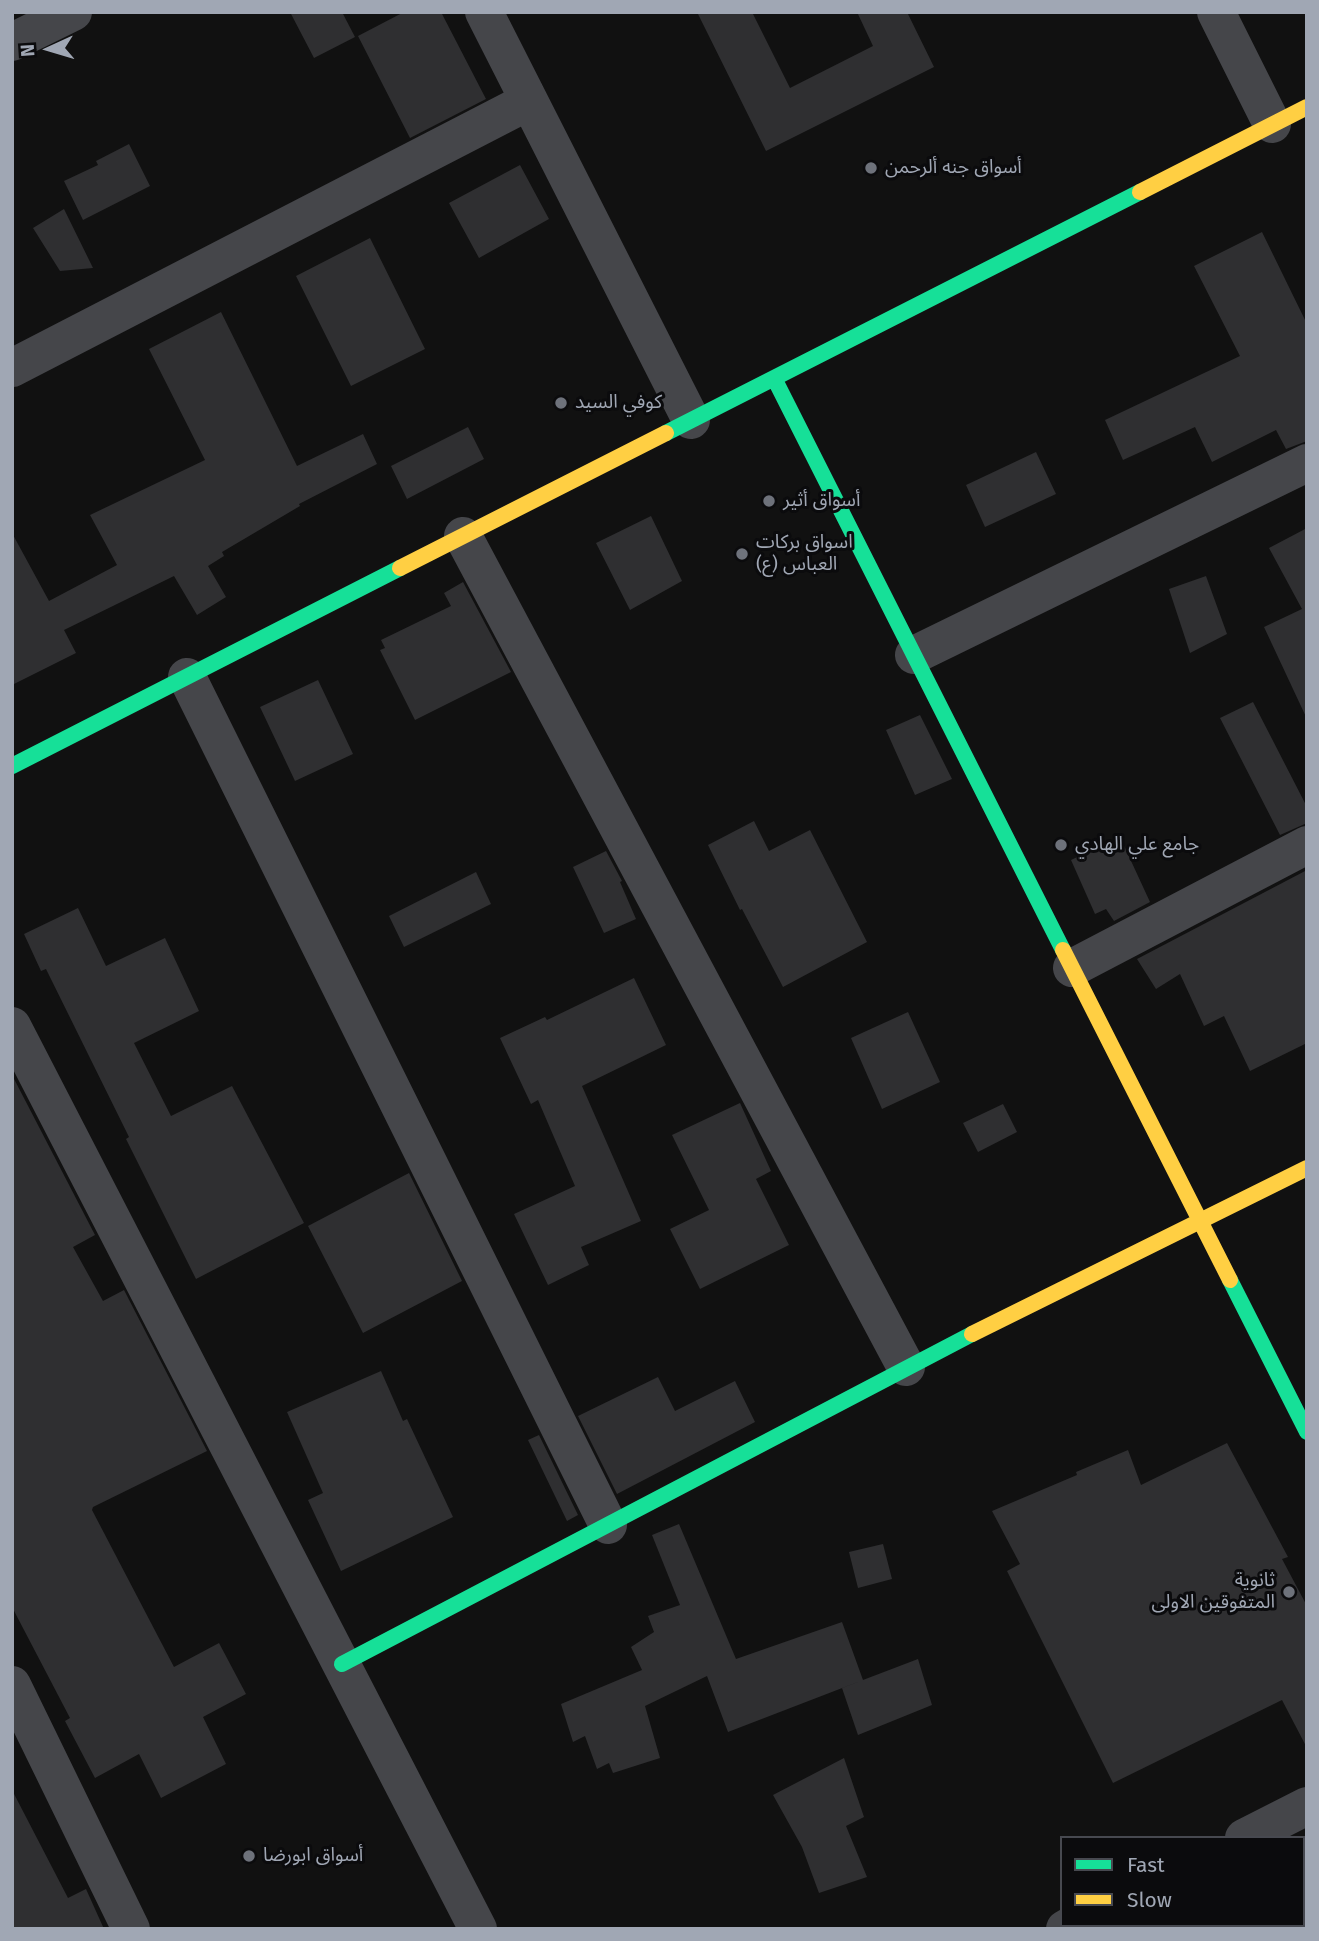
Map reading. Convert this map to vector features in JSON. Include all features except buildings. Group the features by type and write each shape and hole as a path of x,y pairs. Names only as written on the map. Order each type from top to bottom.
{"street":[{"path":"12,42 73,12"},
{"path":"484,12 691,420"},
{"path":"1216,12 1272,124"},
{"path":"12,368 529,101"},
{"path":"12,766 1307,107"},
{"path":"774,378 1307,1432"},
{"path":"914,655 1307,463"},
{"path":"463,536 906,1367"},
{"path":"187,677 608,1525"},
{"path":"1072,968 1307,845"},
{"path":"12,1026 342,1664 468,1925"},
{"path":"342,1664 906,1367 1307,1168"},
{"path":"12,1685 131,1929"},
{"path":"1248,1836 1307,1806"}],"traffic: fast":[{"path":"666,433 1140,192"},
{"path":"774,378 1063,950"},
{"path":"12,766 400,568"},
{"path":"1230,1280 1307,1432"},
{"path":"342,1664 972,1334"}],"traffic: slow":[{"path":"1140,192 1307,107"},
{"path":"400,568 666,433"},
{"path":"1063,950 1230,1280"},
{"path":"972,1334 1307,1168"}],"place":[{"name":"أسواق جنه ألرحمن","path":"871,168"},
{"name":"كوفي السيد","path":"561,403"},
{"name":"أسواق أثير","path":"769,501"},
{"name":"اسواق بركات العباس (ع)","path":"742,554"},
{"name":"جامع علي الهادي","path":"1061,845"},
{"name":"ثانوية المتفوقين الاولى","path":"1289,1592"},
{"name":"أسواق ابورضا","path":"249,1856"}]}
